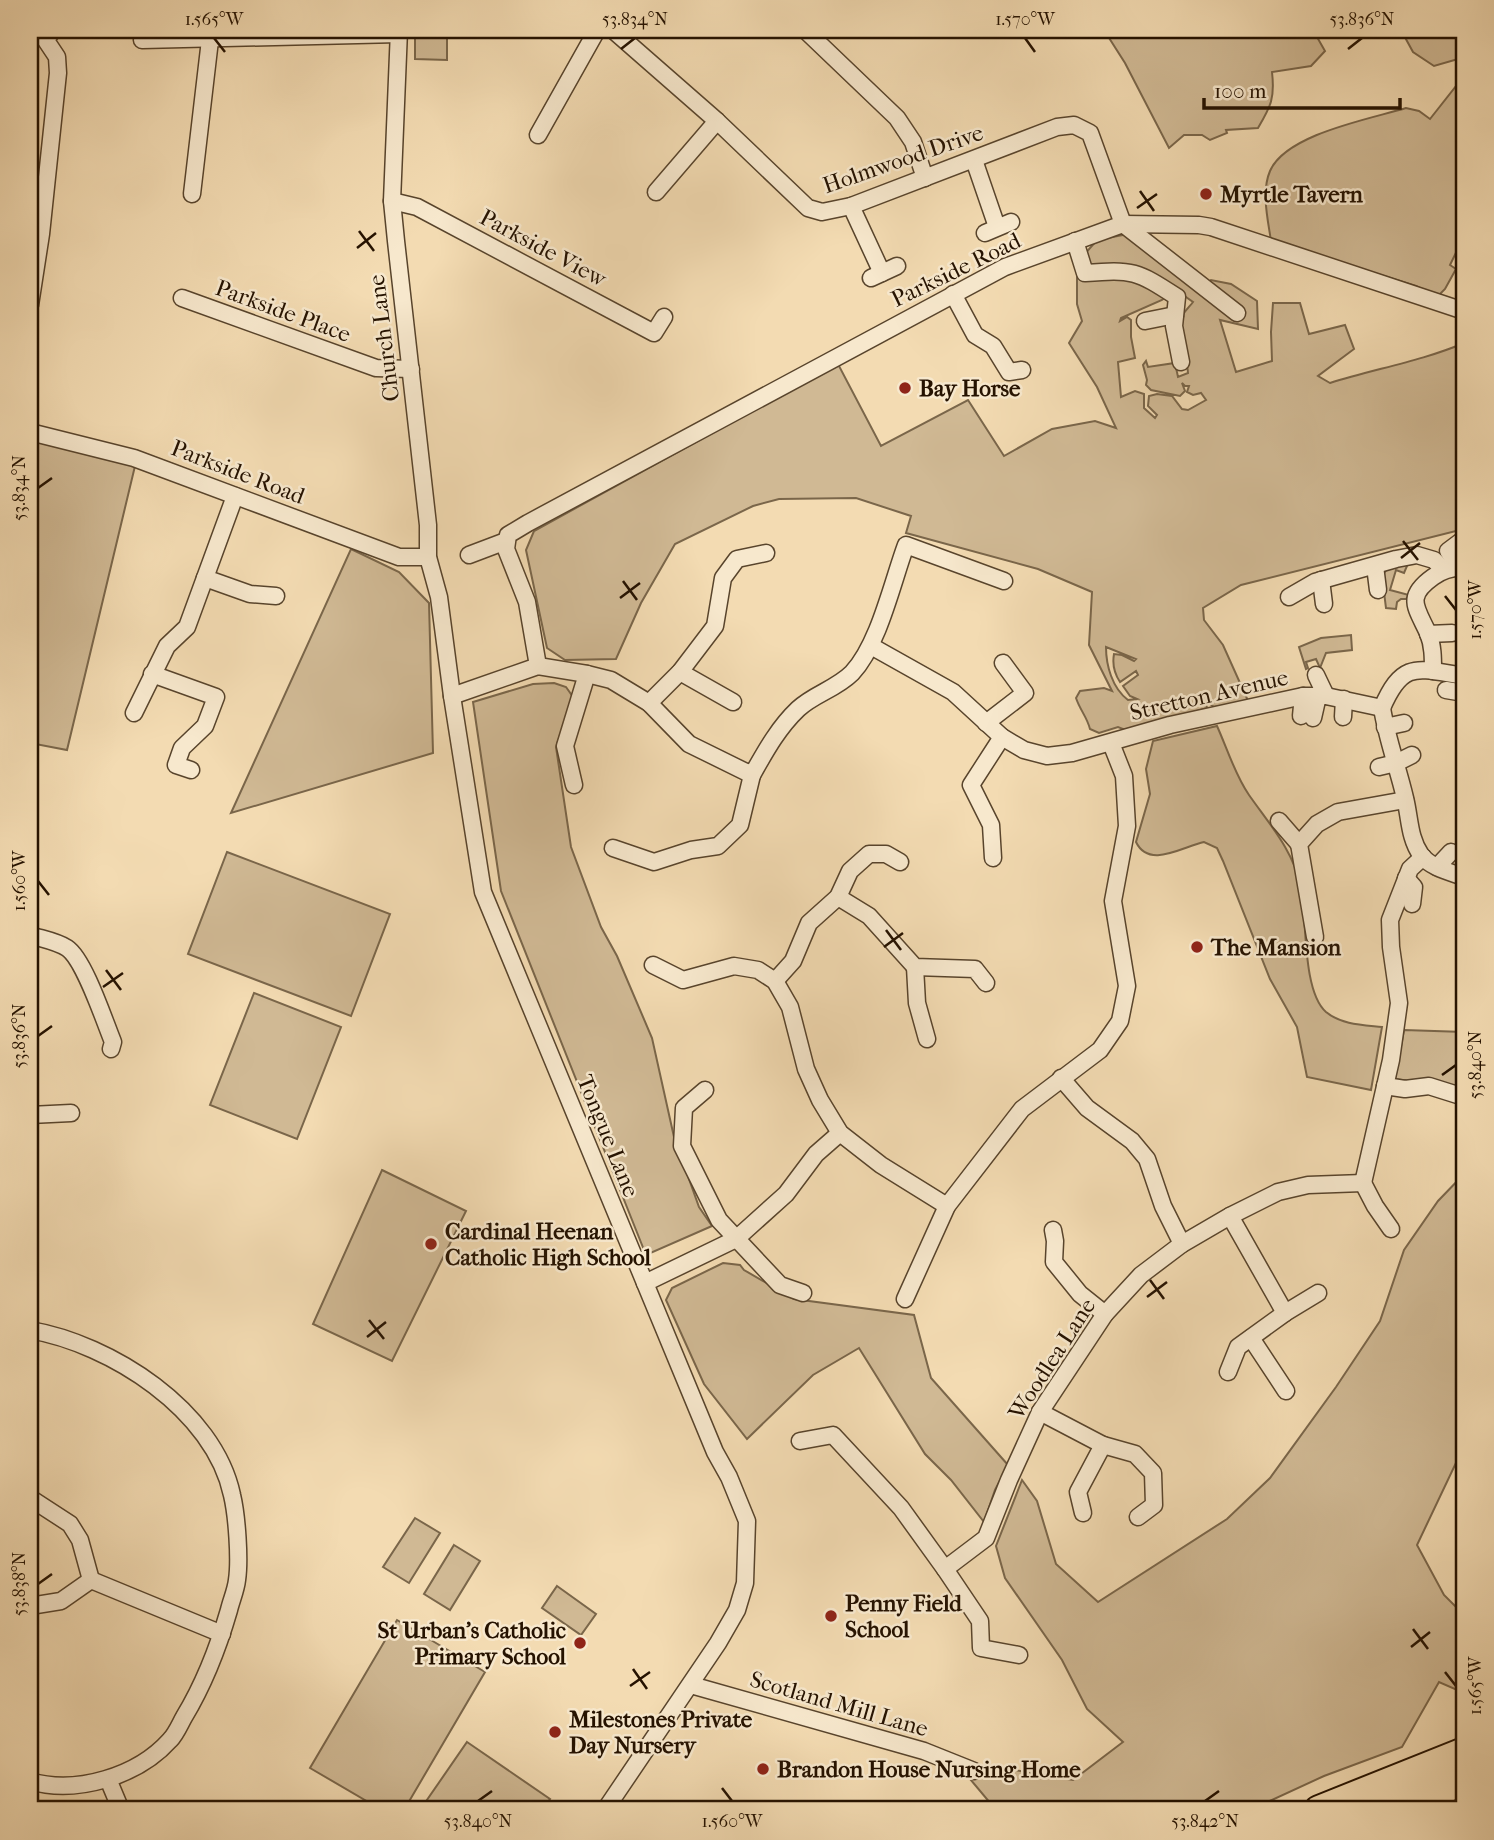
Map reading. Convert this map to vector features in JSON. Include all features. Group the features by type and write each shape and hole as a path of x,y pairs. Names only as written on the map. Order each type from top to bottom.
{"highway":[{"path":"1319,1810 1464,1752"},
{"path":"1389,1810 1464,1781"}],"street":[{"path":"538,135 597,30"},
{"name":"Holmwood Drive","path":"613,30 717,121 808,208 822,212 851,206 1056,127 1074,125 1090,133 1124,224"},
{"path":"805,30 897,118 913,142 925,178"},
{"path":"142,40 210,40 399,32"},
{"name":"Church Lane","path":"399,32 392,201 428,525 428,557"},
{"path":"34,308 58,73 57,57 42,38"},
{"path":"192,194 210,40"},
{"path":"656,192 717,121"},
{"path":"974,160 998,227"},
{"name":"Parkside View","path":"392,201 417,207 654,333 664,317"},
{"path":"851,206 877,276 898,266"},
{"path":"1124,224 1237,313"},
{"name":"Parkside Road","path":"469,555 506,541 508,535 521,527 1005,267 1124,224 1211,227 1464,311"},
{"path":"1075,241 1085,273 1123,270 1145,276 1177,297 1174,326 1181,362"},
{"path":"953,294 975,335 993,345 1009,372 1022,370"},
{"name":"Parkside Place","path":"182,298 376,368 411,369"},
{"path":"1145,321 1175,315"},
{"name":"Parkside Road","path":"30,432 134,458 399,557 428,557"},
{"path":"134,713 167,646 187,627 235,496"},
{"path":"1456,569 1448,551 1464,539"},
{"path":"506,541 507,556 527,602 538,666"},
{"path":"613,848 654,862 691,850 718,846 740,825 752,775 773,739 799,709 838,685 852,672 871,646 906,545 1004,581"},
{"path":"649,703 680,672 715,626 723,578 737,559 766,554"},
{"path":"1289,597 1321,580 1417,555 1456,569"},
{"name":"Tongue Lane","path":"428,557 439,597 483,892 715,1452 729,1477 747,1521 746,1584 737,1610 691,1685 605,1810"},
{"path":"1376,566 1378,590"},
{"path":"1425,670 1433,652 1429,634 1407,613 1425,583 1456,569"},
{"path":"205,578 250,594 276,596"},
{"path":"1321,580 1324,604"},
{"path":"1429,634 1452,633"},
{"name":"Stretton Avenue","path":"871,646 944,686 1002,737 1024,750 1047,756 1072,753 1170,725 1315,696 1344,699 1382,708"},
{"path":"1416,652 1425,670"},
{"path":"986,723 1025,693 1003,663"},
{"path":"452,696 538,666 611,680 649,703 689,744 752,775"},
{"path":"1464,676 1425,670 1403,674 1392,686 1382,708 1412,837 1423,857 1437,867 1464,877"},
{"path":"680,672 733,702"},
{"path":"152,674 216,697 205,726 182,748 176,765 191,770"},
{"path":"574,785 565,746 587,674"},
{"path":"1307,717 1315,696 1316,675"},
{"path":"1446,690 1458,692 1464,688"},
{"path":"1343,718 1344,699"},
{"path":"1385,727 1404,723"},
{"path":"993,858 991,825 971,785 1002,737"},
{"path":"905,1299 947,1206 1022,1109 1100,1050 1120,1021 1128,986 1113,901 1128,826 1124,776 1111,743"},
{"path":"1379,767 1412,755"},
{"path":"1299,844 1317,824 1338,812 1405,800"},
{"path":"1279,821 1299,844 1315,937"},
{"path":"1437,867 1451,852"},
{"path":"775,981 793,961 809,923 838,897 850,871 869,854 886,854 900,862"},
{"path":"1391,1229 1363,1183 1391,1060 1399,1003 1390,920 1410,869 1423,857"},
{"path":"1406,878 1414,887 1412,904"},
{"path":"838,897 869,916 915,967 917,1003 928,1039"},
{"path":"30,935 59,944 70,950 79,961 113,1042 111,1049"},
{"path":"653,965 683,980 734,966 758,970 775,981 790,1007 806,1069 820,1100 840,1133 881,1165 947,1206"},
{"path":"915,967 975,969 986,983"},
{"path":"1061,1078 1087,1108 1132,1140 1147,1158 1163,1206 1182,1244"},
{"path":"1385,1086 1405,1089 1429,1086 1464,1097"},
{"path":"705,1090 684,1108 682,1146 719,1220 780,1284 803,1293"},
{"path":"30,1115 71,1113"},
{"path":"645,1283 736,1239 786,1194 816,1154 840,1133"},
{"name":"Woodlea Lane","path":"945,1569 986,1538 1040,1412 1105,1314 1141,1275 1182,1244 1278,1192 1308,1185 1363,1183"},
{"path":"1230,1216 1285,1313"},
{"path":"1053,1230 1054,1262 1080,1294 1105,1314"},
{"path":"1228,1371 1239,1340 1318,1293"},
{"path":"30,1330 51,1334 102,1354 153,1384 194,1420 218,1457 232,1494 238,1579 222,1634 202,1687 170,1740 145,1761 108,1779 79,1785 43,1786 30,1782"},
{"path":"1239,1340 1286,1391"},
{"path":"1040,1412 1103,1445 1135,1454 1153,1473 1154,1505 1138,1517"},
{"path":"800,1441 832,1435 901,1508 945,1569 980,1621 981,1648 1019,1655"},
{"path":"1083,1513 1078,1492 1103,1445"},
{"path":"30,1498 70,1524 80,1540 91,1580"},
{"path":"91,1580 222,1634"},
{"path":"30,1606 61,1601 91,1580"},
{"name":"Scotland Mill Lane","path":"691,1685 924,1751 974,1771"},
{"path":"108,1779 121,1810"}],"shaded area":[{"path":"415,30 447,30 447,60 415,59"},
{"path":"1104,30 1321,30 1317,37 1325,51 1311,66 1272,72 1271,102 1258,128 1226,130 1227,133 1210,140 1202,135 1184,135 1169,148 1125,63"},
{"path":"1401,30 1464,30 1464,74 1458,59 1434,66 1413,52"},
{"path":"1464,76 1464,236 1450,265 1456,269 1445,289 1437,297 1416,286 1271,241 1266,188 1270,171 1279,158 1293,147 1330,130 1406,108 1419,111 1430,119"},
{"path":"1128,234 1201,292 1211,280 1231,284 1257,301 1258,329 1220,320 1236,372 1272,361 1273,303 1300,303 1309,334 1345,325 1354,349 1318,376 1330,383 1432,355 1464,343 1464,529 1241,585 1203,608 1204,620 1223,645 1249,703 1214,707 1208,696 1205,698 1207,708 1128,731 1118,727 1099,733 1090,729 1076,698 1080,691 1104,688 1112,691 1089,645 1092,592 1038,569 906,533 911,516 856,498 779,499 753,506 675,544 641,603 616,659 565,660 547,648 526,550 534,531 838,364 881,446 968,400 1004,456 1052,429 1095,421 1116,428 1097,387 1069,343 1082,321 1077,304 1077,263 1097,240","holes":["1176,290 1193,302 1182,316 1179,330 1188,373 1178,377 1175,363 1148,367 1146,361 1143,365 1146,385 1151,390 1180,396 1185,391 1182,383 1189,386 1187,392 1193,395 1201,393 1206,400 1188,410 1182,409 1172,396 1149,396 1148,406 1157,415 1155,418 1144,408 1144,394 1135,391 1121,397 1118,362 1135,358 1131,320 1127,317 1120,321 1121,318 1162,300","1106,647 1136,659 1134,661 1114,654 1113,662 1120,682 1136,671 1138,675 1123,686 1130,696 1137,699 1128,700 1114,683"]},
{"path":"30,440 135,466 67,750 30,743"},
{"path":"351,549 399,572 429,603 433,753 231,813"},
{"path":"1404,563 1407,566 1404,573 1396,570 1390,590 1409,595 1397,602 1396,609 1386,608 1382,576 1387,569"},
{"path":"1351,635 1352,650 1326,653 1320,668 1316,659 1306,662 1306,669 1299,647 1321,638"},
{"path":"554,683 566,687 573,697 556,747 571,847 601,927 617,956 652,1038 674,1137 699,1207 712,1226 646,1255 501,891 473,702 533,684"},
{"path":"1217,726 1244,787 1280,838 1297,874 1303,900 1309,971 1318,1002 1326,1012 1339,1020 1382,1027 1371,1090 1307,1077 1297,1027 1270,979 1217,848 1204,842 1157,855 1142,850 1136,842 1150,794 1146,769 1153,741"},
{"path":"227,852 390,914 351,1016 188,954"},
{"path":"254,993 341,1027 297,1139 210,1105"},
{"path":"1404,1030 1464,1032 1464,1089 1395,1079"},
{"path":"382,1170 466,1211 392,1361 313,1324"},
{"path":"1464,1174 1464,1446 1417,1545 1444,1595 1464,1615 1464,1693 1439,1682 1402,1747 1324,1776 1250,1810 996,1810 970,1779 1003,1768 1073,1780 1123,1742 1087,1709 1062,1660 1005,1578 996,1546 1022,1480 1037,1501 1056,1564 1098,1602 1227,1519 1270,1478 1336,1387 1380,1321 1404,1250 1438,1201"},
{"path":"723,1263 740,1265 794,1299 914,1315 931,1378 1008,1465 995,1490 984,1522 951,1480 925,1454 859,1348 813,1375 747,1439 704,1384 666,1300 672,1288"},
{"path":"415,1518 440,1533 409,1583 383,1567"},
{"path":"454,1545 480,1561 450,1610 424,1594"},
{"path":"557,1586 596,1614 581,1635 542,1608"},
{"path":"397,1620 485,1672 404,1810 382,1810 310,1768"},
{"path":"467,1742 550,1799 542,1810 420,1810"}],"place":[{"name":"Myrtle Tavern","path":"1206,194"},
{"name":"Bay Horse","path":"905,388"},
{"name":"The Mansion","path":"1197,947"},
{"name":"Cardinal Heenan Catholic High School","path":"431,1244"},
{"name":"Penny Field School","path":"831,1616"},
{"name":"St Urban's Catholic Primary School","path":"580,1643"},
{"name":"Milestones Private Day Nursery","path":"555,1732"},
{"name":"Brandon House Nursing Home","path":"763,1769"}]}
